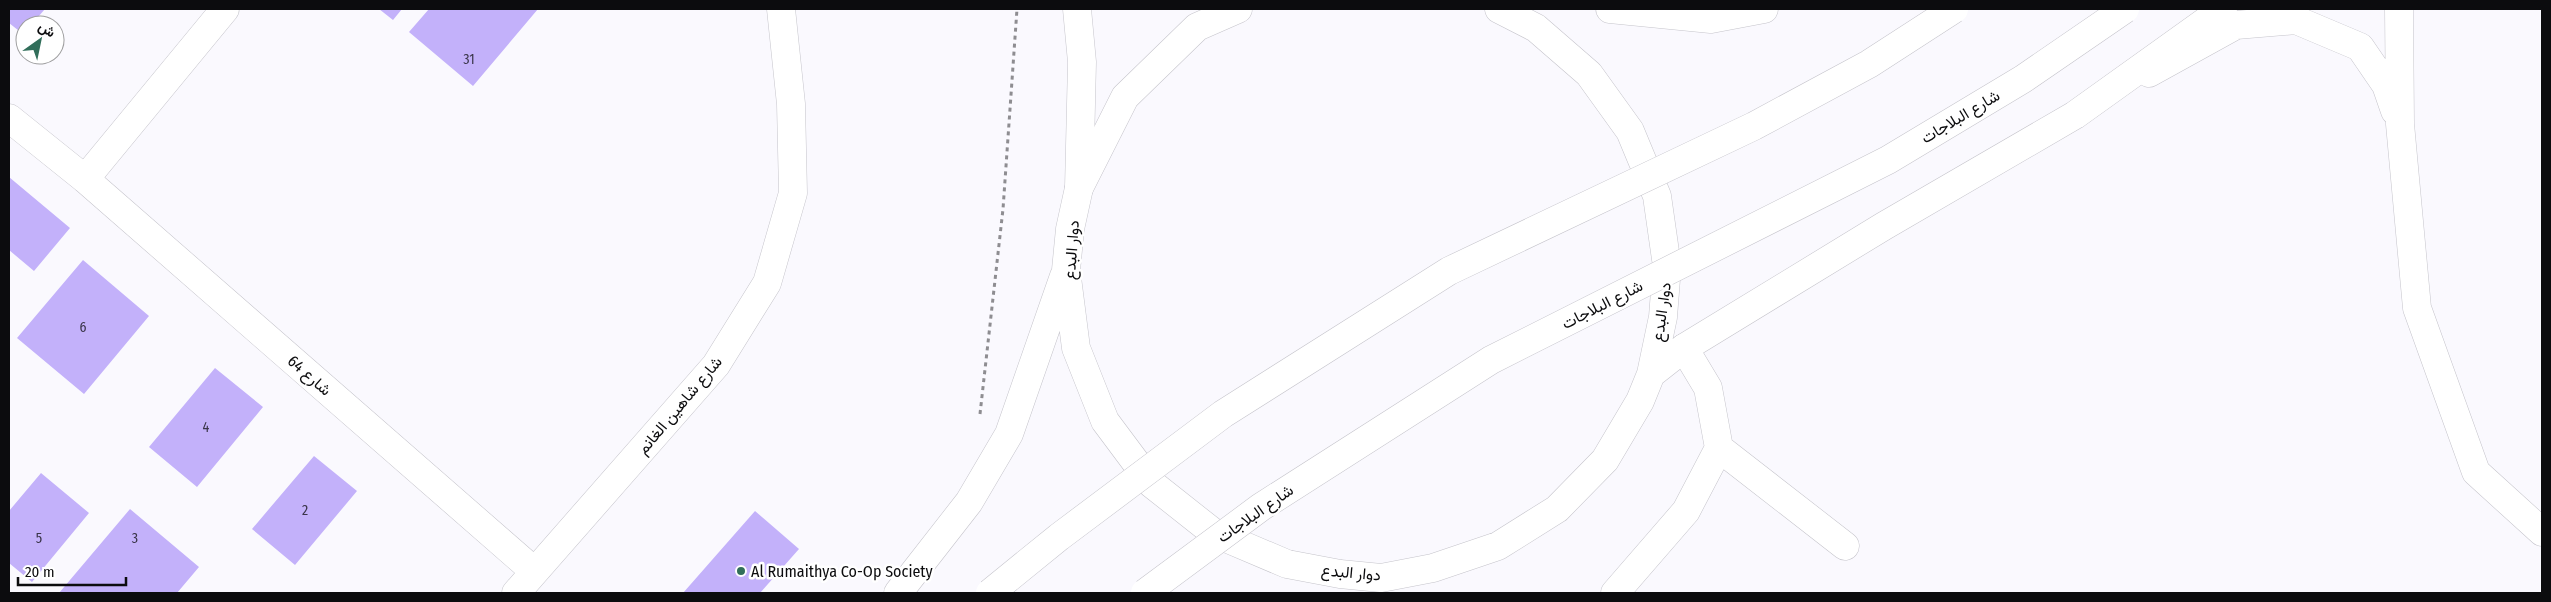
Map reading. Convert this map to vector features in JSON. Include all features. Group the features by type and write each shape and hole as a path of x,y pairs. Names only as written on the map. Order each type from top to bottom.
{"main road":[{"path":"85,179 225,9"},
{"name":"شارع شاهين الغانم","path":"516,593 716,365 766,283 792,193 791,104 781,9"},
{"path":"1077,9 1082,62 1079,188"},
{"name":"دوار البدع","path":"1238,9 1197,27 1125,97 1079,188 1070,229 1066,270 1076,348 1105,421 1152,484 1214,533 1287,564 1340,574 1381,578 1434,568 1498,546 1557,509 1605,460 1640,401 1651,374 1663,317 1667,266 1657,196 1630,131 1589,74 1536,28 1499,9"},
{"path":"1610,9 1711,19 1764,9"},
{"path":"990,593 1059,537 1223,414 1449,271 1754,126 1869,64 1954,9"},
{"name":"شارع البلاجات","path":"1145,593 1261,507 1491,360 1888,160 2023,79 2125,9"},
{"path":"2076,115 2224,9"},
{"path":"2399,9 2400,124 2416,308 2476,472 2542,532"},
{"path":"1651,374 1684,348 1884,226 2236,25 2296,20 2360,47 2386,84 2400,124"},
{"name":"شارع 64","path":"9,118 85,179 534,571"},
{"path":"898,593 969,502 1009,434 1066,270"},
{"path":"1615,593 1686,510 1719,448 1708,388 1684,348"},
{"path":"1719,448 1845,546"},
{"path":"1334,593 1381,578"}],"path":[{"path":"1009,434 979,422 1003,209 1017,9"}],"building":[{"path":"9,9 45,9 40,15 15,15 15,28 9,23"},
{"path":"379,9 402,9 393,20"},
{"path":"429,9 538,9 473,86 409,32"},
{"path":"9,177 70,228 34,271 9,250"},
{"path":"83,260 149,316 84,394 17,338"},
{"path":"215,368 263,407 197,487 149,447"},
{"path":"314,456 357,491 295,565 252,529"},
{"path":"41,473 89,513 32,582 9,563 9,511"},
{"path":"130,509 199,567 177,593 59,593"},
{"name":"Al Rumaithya Co-Op Society","path":"755,511 799,549 760,593 683,593"}],"place":[{"name":"Al Rumaithya Co-Op Society","path":"741,571"}]}
